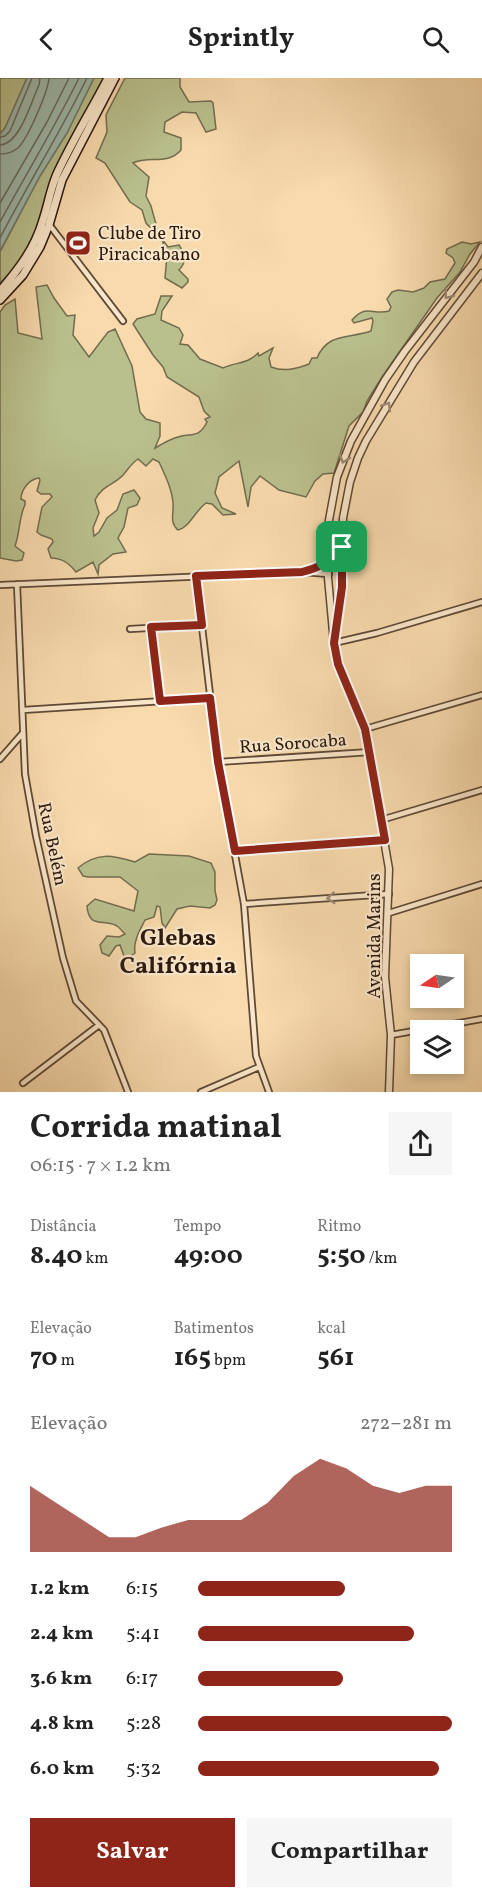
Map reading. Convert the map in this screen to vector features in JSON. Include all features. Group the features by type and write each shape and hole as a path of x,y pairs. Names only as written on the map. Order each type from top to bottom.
{"main road":[{"path":"0,291 27,257 46,222 47,200 56,177 108,78"},
{"path":"0,300 31,263 40,247 46,222 62,180 115,78"}],"street":[{"path":"46,222 123,321"},
{"path":"334,643 326,556 332,499 341,465 351,441 385,380 474,262 482,247"},
{"path":"334,643 342,587 343,518 358,458 414,362 482,273"},
{"path":"302,572 323,565 333,544 342,547"},
{"path":"0,585 302,572 329,574 342,568"},
{"path":"196,576 218,762 244,904 256,1056 268,1092"},
{"name":"Rua Belém","path":"16,584 25,774 63,958 76,1001 104,1030 128,1092"},
{"path":"334,643 378,633 482,602"},
{"path":"130,629 202,625"},
{"path":"151,627 160,701"},
{"name":"Avenida Marins","path":"334,643 338,664 365,729 390,869 385,977 392,1035 389,1092"},
{"path":"365,729 482,694"},
{"path":"23,710 210,698"},
{"path":"0,759 22,733"},
{"name":"Rua Sorocaba","path":"218,762 370,752"},
{"path":"381,820 482,790"},
{"path":"235,851 385,840"},
{"path":"389,913 482,884"},
{"path":"244,904 389,894"},
{"path":"392,1035 482,1019"},
{"path":"22,1083 99,1025"},
{"path":"201,1092 259,1067"}],"green space":[{"path":"0,78 27,78 5,128 0,134"},
{"path":"94,78 105,78 53,176 35,231 19,264 0,283 0,252 40,176 67,133"},
{"path":"125,78 180,78 180,87 189,102 211,101 213,103 216,129 206,132 196,113 182,112 165,122 164,132 181,138 181,150 170,158 133,163 149,177 146,196 159,235 168,247 179,245 184,255 184,263 179,270 188,282 182,288 165,278 167,255 162,240 146,223 142,210 130,202 105,163 96,158 107,132 106,115"},
{"path":"462,242 471,244 480,242 460,272 437,298 382,377 363,412 349,426 334,473 323,474 315,481 306,497 279,490 260,476 251,487 248,507 239,461 219,477 215,493 222,508 236,514 223,515 212,504 206,503 182,529 178,530 173,521 173,503 168,482 159,462 153,459 146,466 138,459 95,500 99,513 93,528 94,536 107,518 117,510 123,494 134,490 140,498 137,505 128,508 124,527 118,538 126,552 113,554 99,565 98,574 93,562 76,572 65,562 51,558 48,549 53,542 52,539 37,532 42,507 52,497 50,494 41,494 37,491 39,478 29,483 21,496 25,505 15,546 24,553 22,560 0,558 0,312 5,305 15,299 18,333 42,339 36,287 47,285 67,316 75,315 73,335 89,357 108,332 115,329 132,366 140,412 146,419 160,423 160,436 155,448 175,438 198,433 207,422 205,419 210,417 204,411 199,397 167,377 163,367 133,324 137,319 155,314 161,296 172,296 162,311 161,320 179,328 183,335 180,344 188,345 200,359 223,368 246,361 258,353 259,356 273,348 269,358 271,367 285,370 309,364 312,358 317,358 327,344 333,340 371,331 372,318 354,323 352,320 366,311 389,311 391,307 387,299 392,292 398,290 413,292 424,288 430,282 445,279 455,263 453,258 446,253 447,249"},
{"path":"149,854 189,856 211,863 215,872 217,900 215,905 210,908 190,906 177,909 165,928 160,907 157,906 154,917 145,920 139,932 135,953 128,958 124,956 120,945 116,946 109,956 102,953 100,945 107,936 119,937 125,934 112,924 94,921 88,913 87,906 95,899 134,911 138,891 120,877 83,876 78,868 98,857 105,856 135,862"}],"water":[{"path":"27,78 94,78 67,133 40,176 0,251 0,134 5,128"}],"place":[{"name":"Clube de Tiro Piracicabano","path":"78,243"}],"district":[{"name":"Glebas Califórnia","path":"178,951"}],"route":[{"path":"336,544 342,547 343,576 334,643 338,664 365,729 385,840 235,851 218,762 210,698 160,701 151,627 202,625 196,576 302,572 323,565 331,545 336,544"}]}
